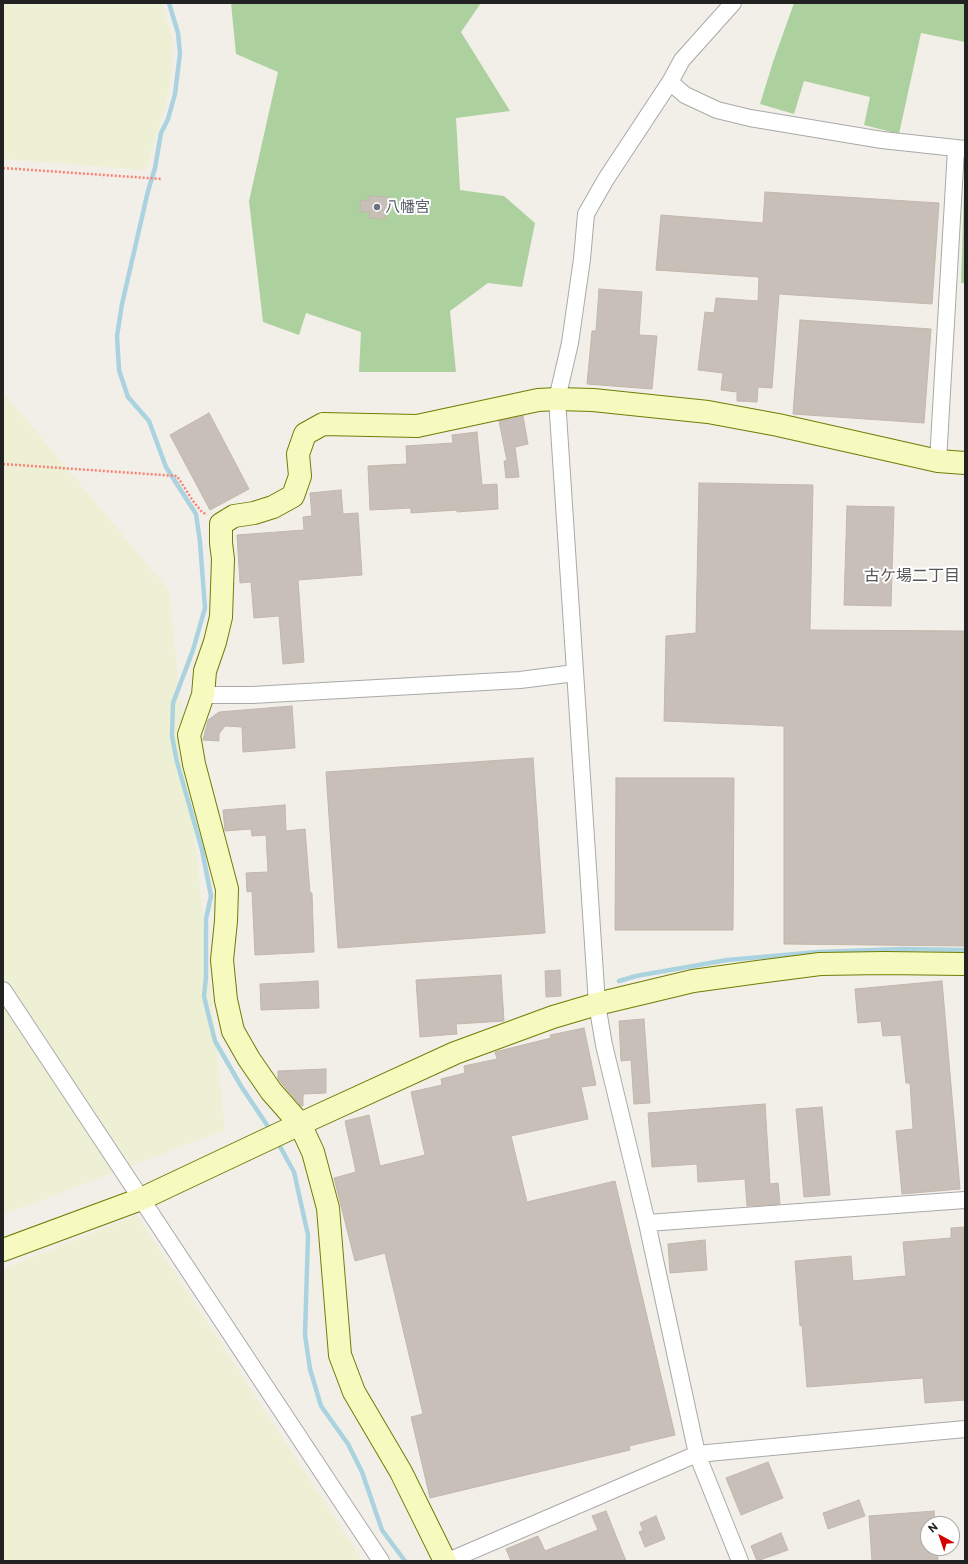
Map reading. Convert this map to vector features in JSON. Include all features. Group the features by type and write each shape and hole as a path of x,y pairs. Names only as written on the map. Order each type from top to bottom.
{"street":[{"path":"733,3 682,60 670,82 606,179 586,214 582,259 570,343 557,399 597,1004 604,1045 647,1223 697,1454 740,1561"},
{"path":"670,82 686,96 717,110 750,118 847,135 960,149 938,461"},
{"path":"965,462 938,461 778,425 708,412 593,400 538,400 417,426 323,424 305,434 298,454 300,476 294,496 273,507 254,513 234,516 221,524 223,559 221,617 215,642 205,671 203,695 189,735 194,764 227,889 226,921 222,960 227,1006 233,1031 249,1059 271,1091 300,1124 313,1152 328,1208 340,1355 354,1392 401,1472 446,1561 697,1454 965,1429"},
{"path":"203,695 252,695 504,680 575,673"},
{"path":"3,1250 141,1199 455,1053 553,1016 693,981 820,964 965,964"},
{"path":"3,990 381,1561"},
{"path":"647,1223 965,1200"}],"path":[{"path":"3,168 162,179"},
{"path":"3,464 177,476 202,512 221,524"}],"green space":[{"path":"3,3 162,3 173,41 172,73 165,107 146,170 3,159"},
{"path":"231,3 481,3 461,32 510,111 456,118 460,190 504,196 535,223 522,287 488,283 450,311 456,372 359,372 361,332 306,313 299,335 263,322 249,201 278,72 236,54"},
{"path":"794,3 965,3 965,42 921,33 899,134 864,125 870,97 804,81 794,114 760,104"},
{"path":"965,159 965,283 961,283"},
{"path":"3,392 169,590 225,1130 3,1215"},
{"path":"137,1215 363,1561 3,1561 3,1269"}],"building":[{"path":"765,192 939,203 932,304 779,294 772,388 758,387 757,402 737,401 737,392 721,390 723,373 698,370 705,312 714,313 716,298 758,301 759,277 656,270 661,215 763,223"},
{"name":"八幡宮","path":"370,196 388,197 385,219 369,218 370,212 360,212 361,200 369,201"},
{"path":"599,289 642,292 639,335 657,336 652,389 587,384 592,331 596,331"},
{"path":"800,320 931,329 924,423 793,414"},
{"path":"209,413 249,489 210,510 170,435"},
{"path":"523,416 528,444 515,447 519,477 506,478 504,461 507,461 499,421"},
{"path":"477,432 482,485 497,484 498,509 411,513 411,508 370,510 368,466 407,464 406,446 453,443 452,435"},
{"path":"699,483 813,485 810,630 965,631 965,946 784,944 784,726 664,721 666,636 696,633"},
{"path":"341,490 343,514 358,513 362,575 298,580 304,662 283,664 279,616 254,618 251,582 240,583 237,535 304,530 303,517 312,516 310,493"},
{"path":"847,506 894,507 891,606 844,605"},
{"path":"292,706 295,748 243,752 242,727 225,726 219,734 219,741 203,740 208,720 219,712"},
{"path":"533,758 545,933 338,948 326,772"},
{"path":"616,778 734,778 733,930 615,930"},
{"path":"285,805 286,831 305,829 310,893 312,893 314,952 255,955 252,891 247,892 246,873 268,872 266,835 252,836 251,829 225,831 223,810"},
{"path":"560,970 561,996 546,997 545,971"},
{"path":"501,975 504,1021 456,1024 457,1034 420,1037 416,980"},
{"path":"318,981 319,1008 261,1010 260,984"},
{"path":"942,981 960,1189 902,1194 896,1131 913,1129 910,1083 906,1083 901,1035 883,1036 881,1021 858,1023 855,989"},
{"path":"644,1019 650,1103 634,1104 631,1060 621,1061 619,1021"},
{"path":"584,1028 596,1085 581,1087 588,1119 511,1136 527,1202 615,1181 675,1435 629,1446 630,1450 430,1498 411,1417 423,1414 385,1253 355,1261 334,1178 356,1172 345,1121 369,1115 380,1166 425,1155 411,1092 442,1085 441,1079 465,1073 464,1066 497,1059 495,1052 551,1038 550,1035"},
{"path":"326,1069 326,1093 303,1094 303,1106 301,1106 278,1079 278,1071"},
{"path":"765,1104 770,1184 778,1183 780,1204 747,1206 745,1179 698,1182 697,1164 652,1167 648,1113"},
{"path":"822,1107 830,1195 804,1197 796,1109"},
{"path":"965,1227 965,1400 925,1403 923,1378 807,1387 795,1261 851,1256 853,1281 906,1276 903,1242 951,1238 951,1228"},
{"path":"705,1240 707,1270 670,1273 668,1244"},
{"path":"768,1462 783,1498 741,1515 726,1478"},
{"path":"859,1500 865,1516 828,1529 823,1513"},
{"path":"606,1511 626,1561 511,1561 506,1549 538,1536 545,1551 598,1530 592,1516"},
{"path":"934,1511 934,1516 920,1516 920,1556 938,1556 938,1561 872,1561 869,1516"},
{"path":"656,1516 665,1539 645,1547 639,1532 643,1530 640,1523"},
{"path":"781,1533 788,1550 757,1561 751,1546"}],"waterway":[{"path":"169,3 178,33 180,53 175,94 168,119 161,133 155,168 148,191 122,304 117,336 119,370 128,397 149,421 166,467 196,514 200,542 205,608 193,650 173,703 172,736 177,762 202,850 211,896 206,919 206,977 204,996 215,1041 241,1086 271,1131"},
{"path":"619,981 636,976 727,960 819,952 902,949 965,950"},
{"path":"277,1141 294,1172 308,1235 305,1335 310,1369 321,1406 348,1444 362,1472 382,1530 405,1561"}],"place":[{"name":"八幡宮","path":"377,207"}],"district":[{"name":"古ケ場二丁目","path":"912,576"}]}
